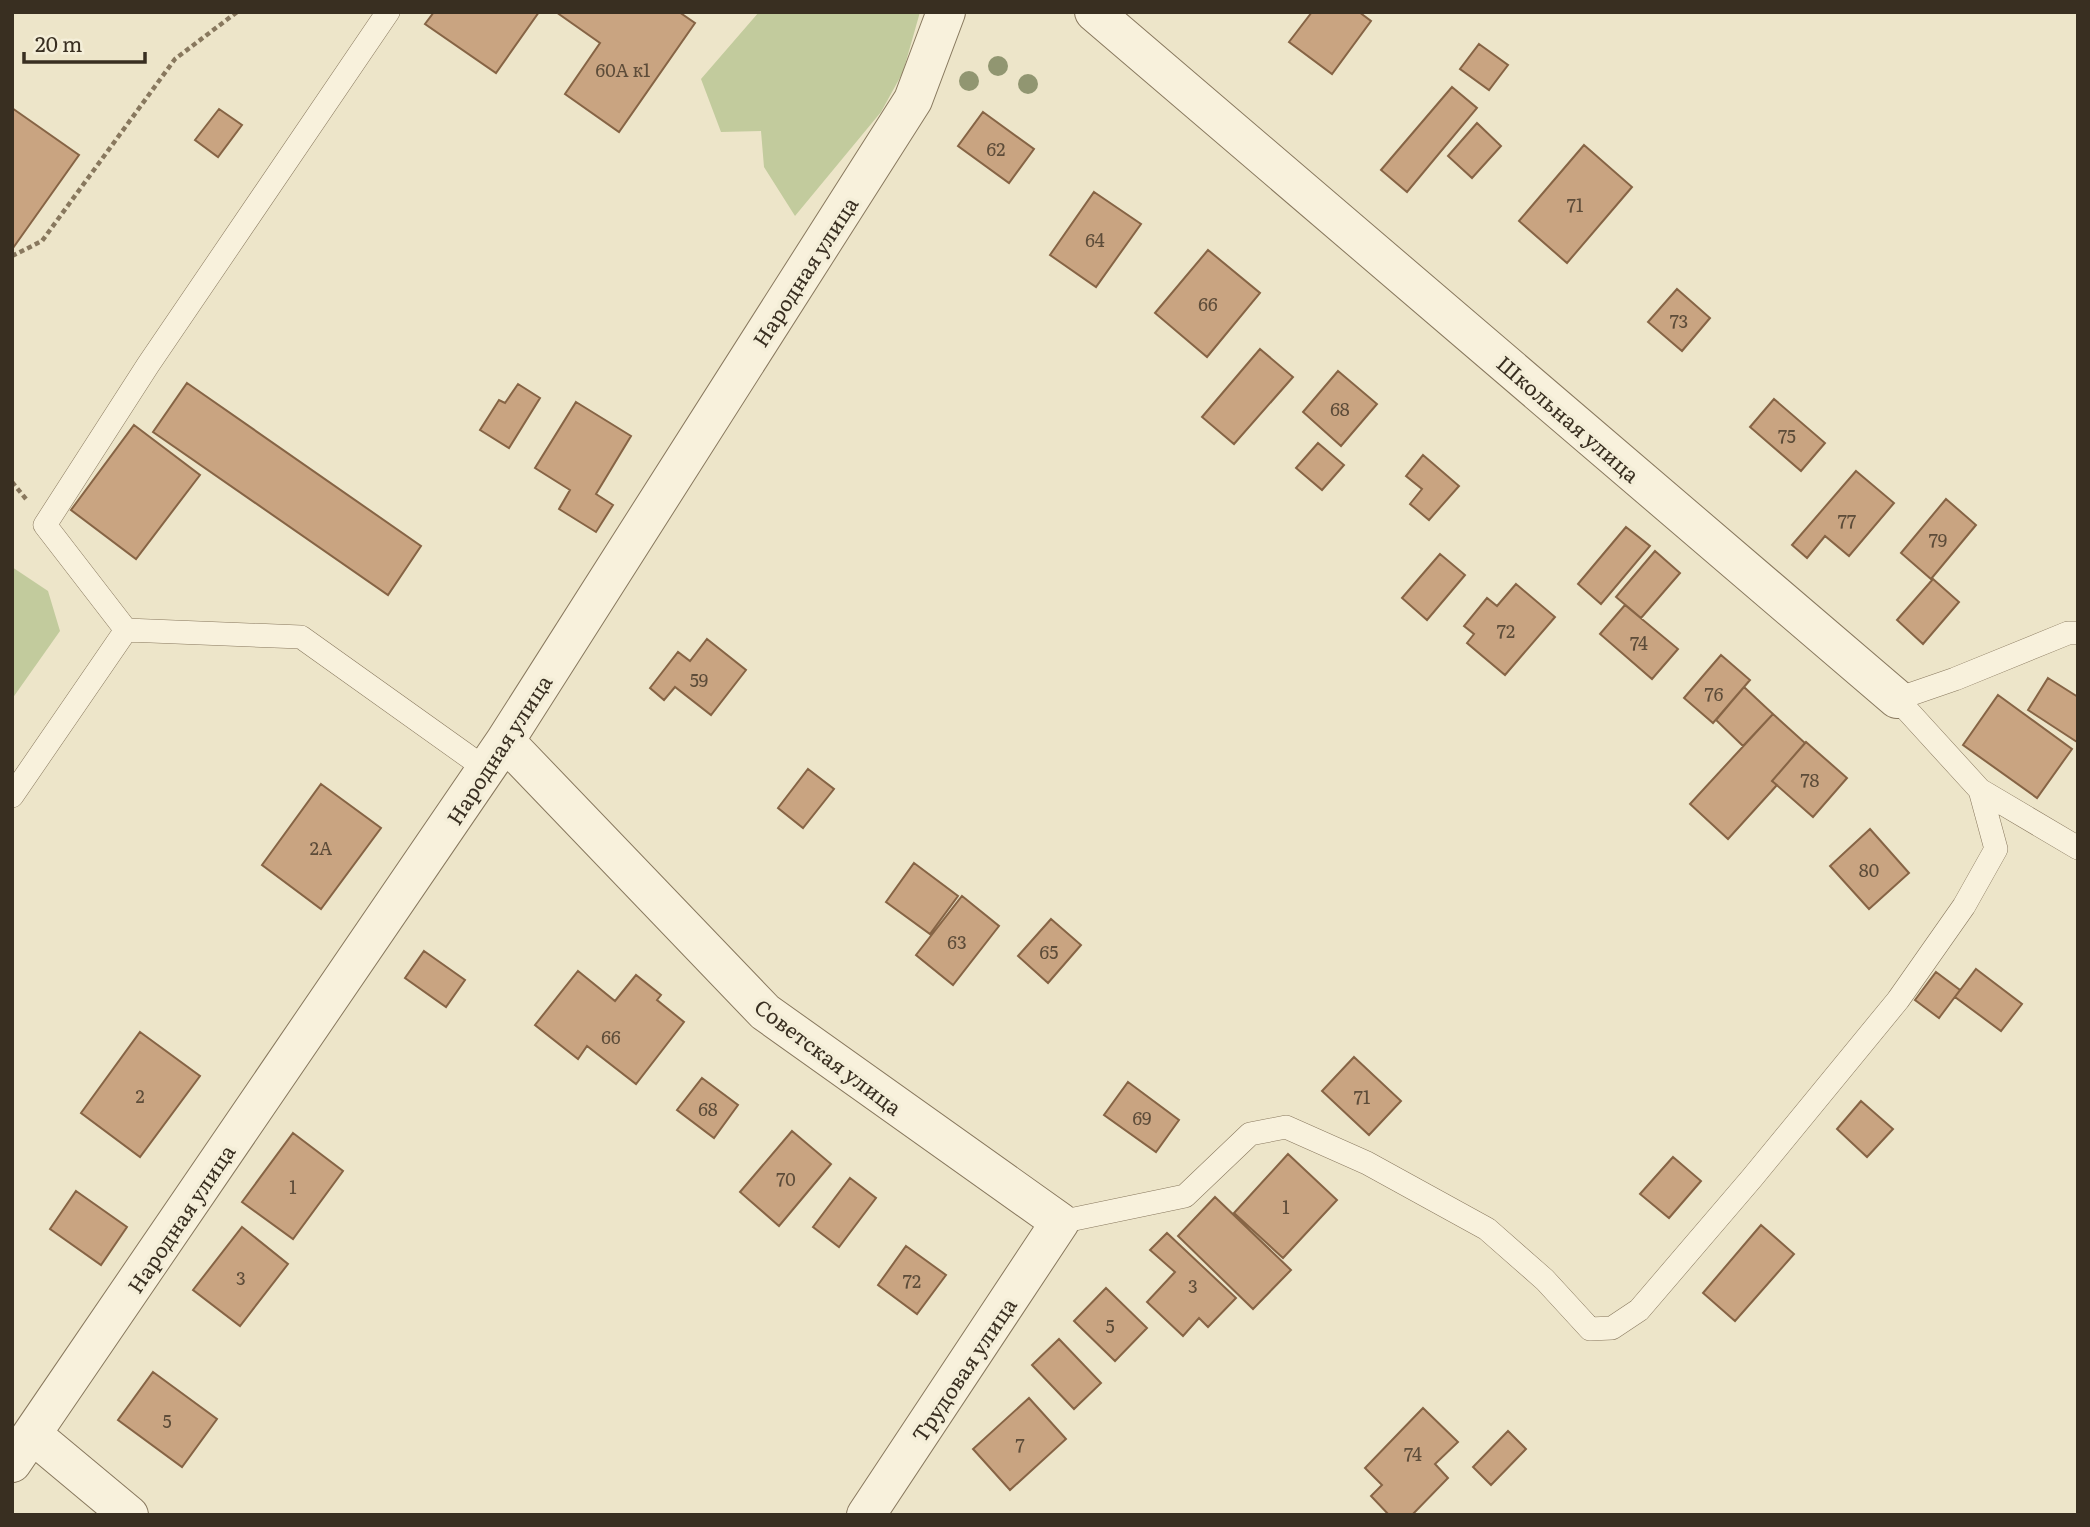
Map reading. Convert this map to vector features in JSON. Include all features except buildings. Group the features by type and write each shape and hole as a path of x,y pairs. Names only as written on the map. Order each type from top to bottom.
{"street":[{"name":"Народная улица","path":"23,1449 496,755 913,100 946,12"},
{"name":"Школьная улица","path":"1094,12 1897,699"},
{"name":"Советская улица","path":"496,755 765,1012 1060,1222"},
{"name":"Трудовая улица","path":"866,1515 1060,1222"},
{"path":"23,1449 129,1515"}],"lane":[{"path":"126,630 45,525 148,365 388,12"},
{"path":"126,630 301,637 496,755"},
{"path":"12,796 126,630"},
{"path":"2078,633 2068,633 1955,679 1897,699 1980,790 2078,848"},
{"path":"1060,1222 1185,1196 1250,1134 1286,1127 1367,1163 1488,1229 1545,1280 1590,1329 1612,1328 1639,1310 1752,1178 1898,999 1964,906 1996,849 1980,790"}],"path":[{"path":"12,256 42,241 175,59 237,12"}],"green space":[{"path":"759,12 920,12 903,72 881,112 795,216 764,167 761,131 721,132 701,79"},
{"path":"12,567 48,591 60,631 12,699"}]}
